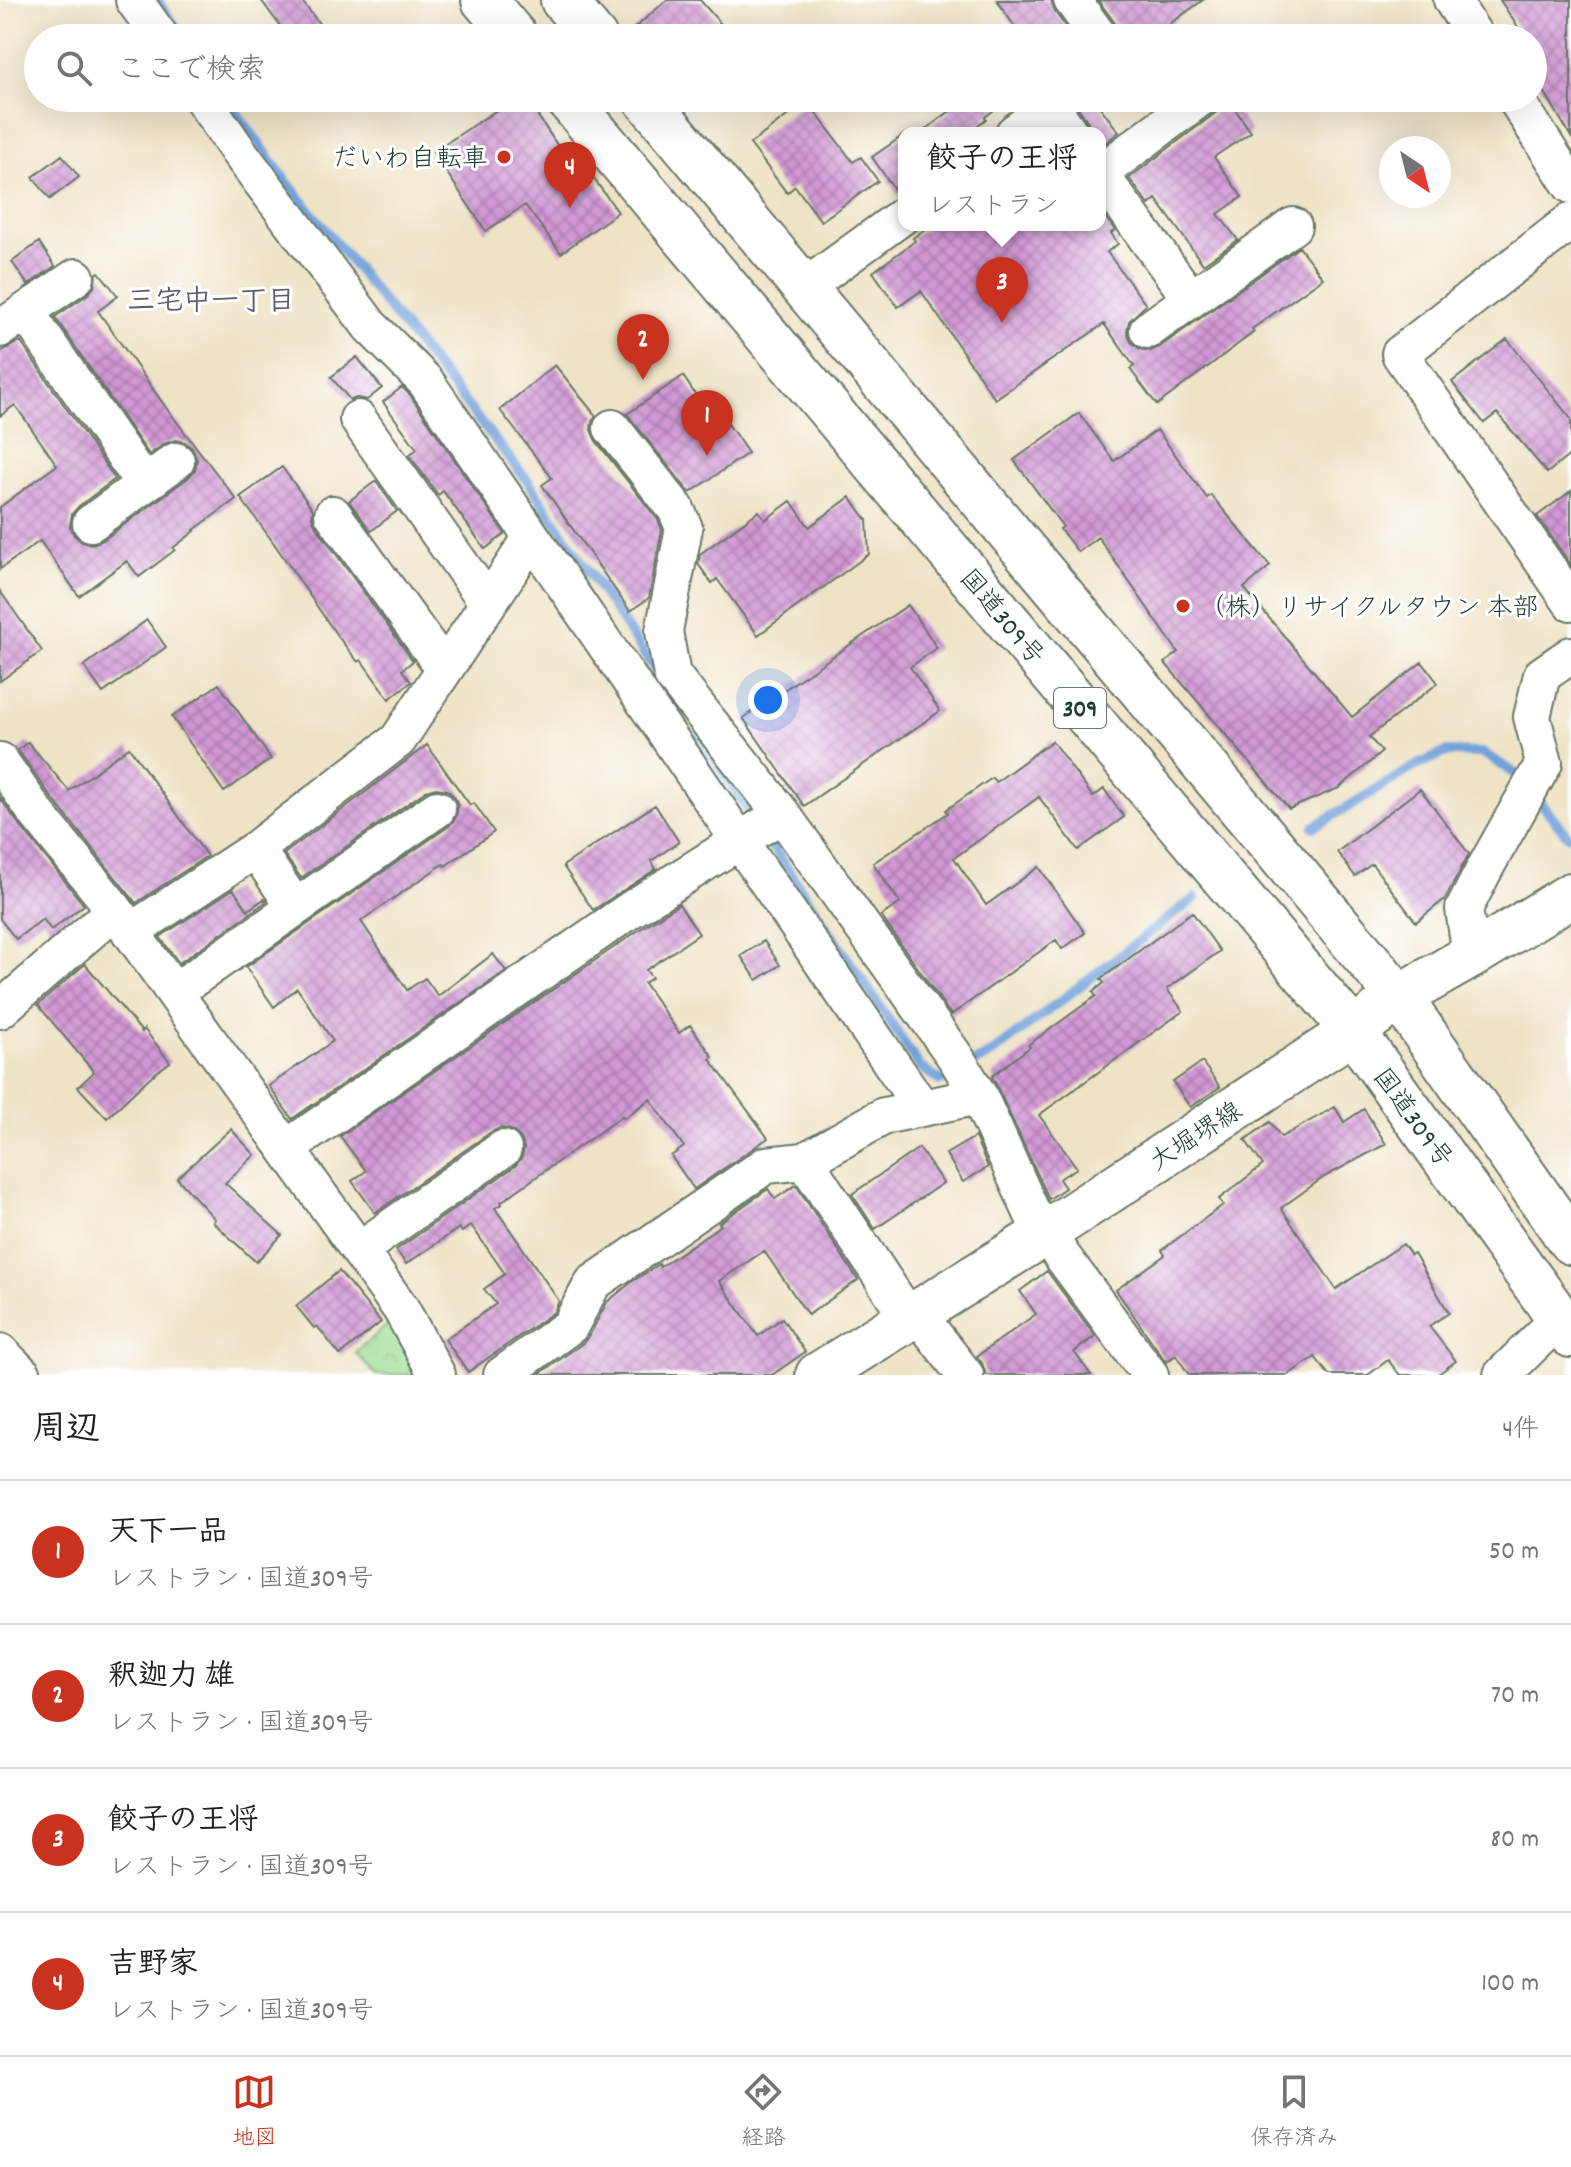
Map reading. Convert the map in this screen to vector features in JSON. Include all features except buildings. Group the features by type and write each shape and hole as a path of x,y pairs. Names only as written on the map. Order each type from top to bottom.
{"main road":[{"path":"484,0 504,24"},
{"path":"563,0 583,24"},
{"name":"国道309号","path":"579,112 1353,1031 1565,1327"},
{"name":"309","path":"657,112 1399,997 1571,1242"},
{"name":"大堀堺線","path":"818,1375 1044,1234 1353,1031 1399,997 1571,895"}],"street":[{"path":"134,0 151,24"},
{"path":"1072,0 1090,24"},
{"path":"1452,0 1467,24"},
{"path":"212,112 370,326 426,382 922,1108"},
{"path":"1027,127 1061,112"},
{"path":"1106,168 1181,112"},
{"path":"1524,112 1571,185"},
{"path":"1106,181 1191,299"},
{"path":"804,288 898,219"},
{"path":"1571,221 1400,354 1571,602"},
{"path":"1148,330 1293,226"},
{"path":"76,277 13,320 144,484"},
{"path":"358,419 488,603"},
{"path":"612,428 676,509 684,528 664,631 672,675 781,815 956,1058 977,1093 1044,1234 1150,1375"},
{"path":"91,523 176,461"},
{"path":"333,514 444,668"},
{"path":"0,1010 122,921 256,849 398,740 532,537"},
{"path":"1471,956 1464,909 1544,763 1532,717 1542,675 1571,655"},
{"path":"0,761 34,810 122,921 287,1148 401,1309 437,1375"},
{"path":"174,992 437,809"},
{"path":"287,1148 630,910 781,815"},
{"path":"256,849 295,907"},
{"path":"502,1375 570,1326 593,1283 766,1165 805,1161 884,1116 977,1093"},
{"path":"359,1250 503,1149"},
{"path":"805,1161 913,1316 965,1375"},
{"path":"1502,1375 1565,1327"},
{"path":"0,1352 23,1375"}],"green space":[{"path":"390,1323 426,1375 376,1375 355,1352"}],"waterway":[{"path":"157,0 174,24"},
{"path":"236,112 286,181 528,481 658,675"},
{"path":"698,735 920,1067 940,1081 991,1054 1195,898"},
{"path":"1314,827 1414,767 1446,752 1483,753 1519,776 1568,836"}],"place":[{"name":"だいわ自転車","path":"504,157"},
{"name":"吉野家","path":"570,208"},
{"name":"餃子の王将","path":"1002,323"},
{"name":"釈迦力 雄","path":"643,380"},
{"name":"天下一品","path":"707,456"},
{"name":"（株）リサイクルタウン 本部","path":"1183,606"}],"district":[{"name":"三宅中一丁目","path":"211,299"}]}
